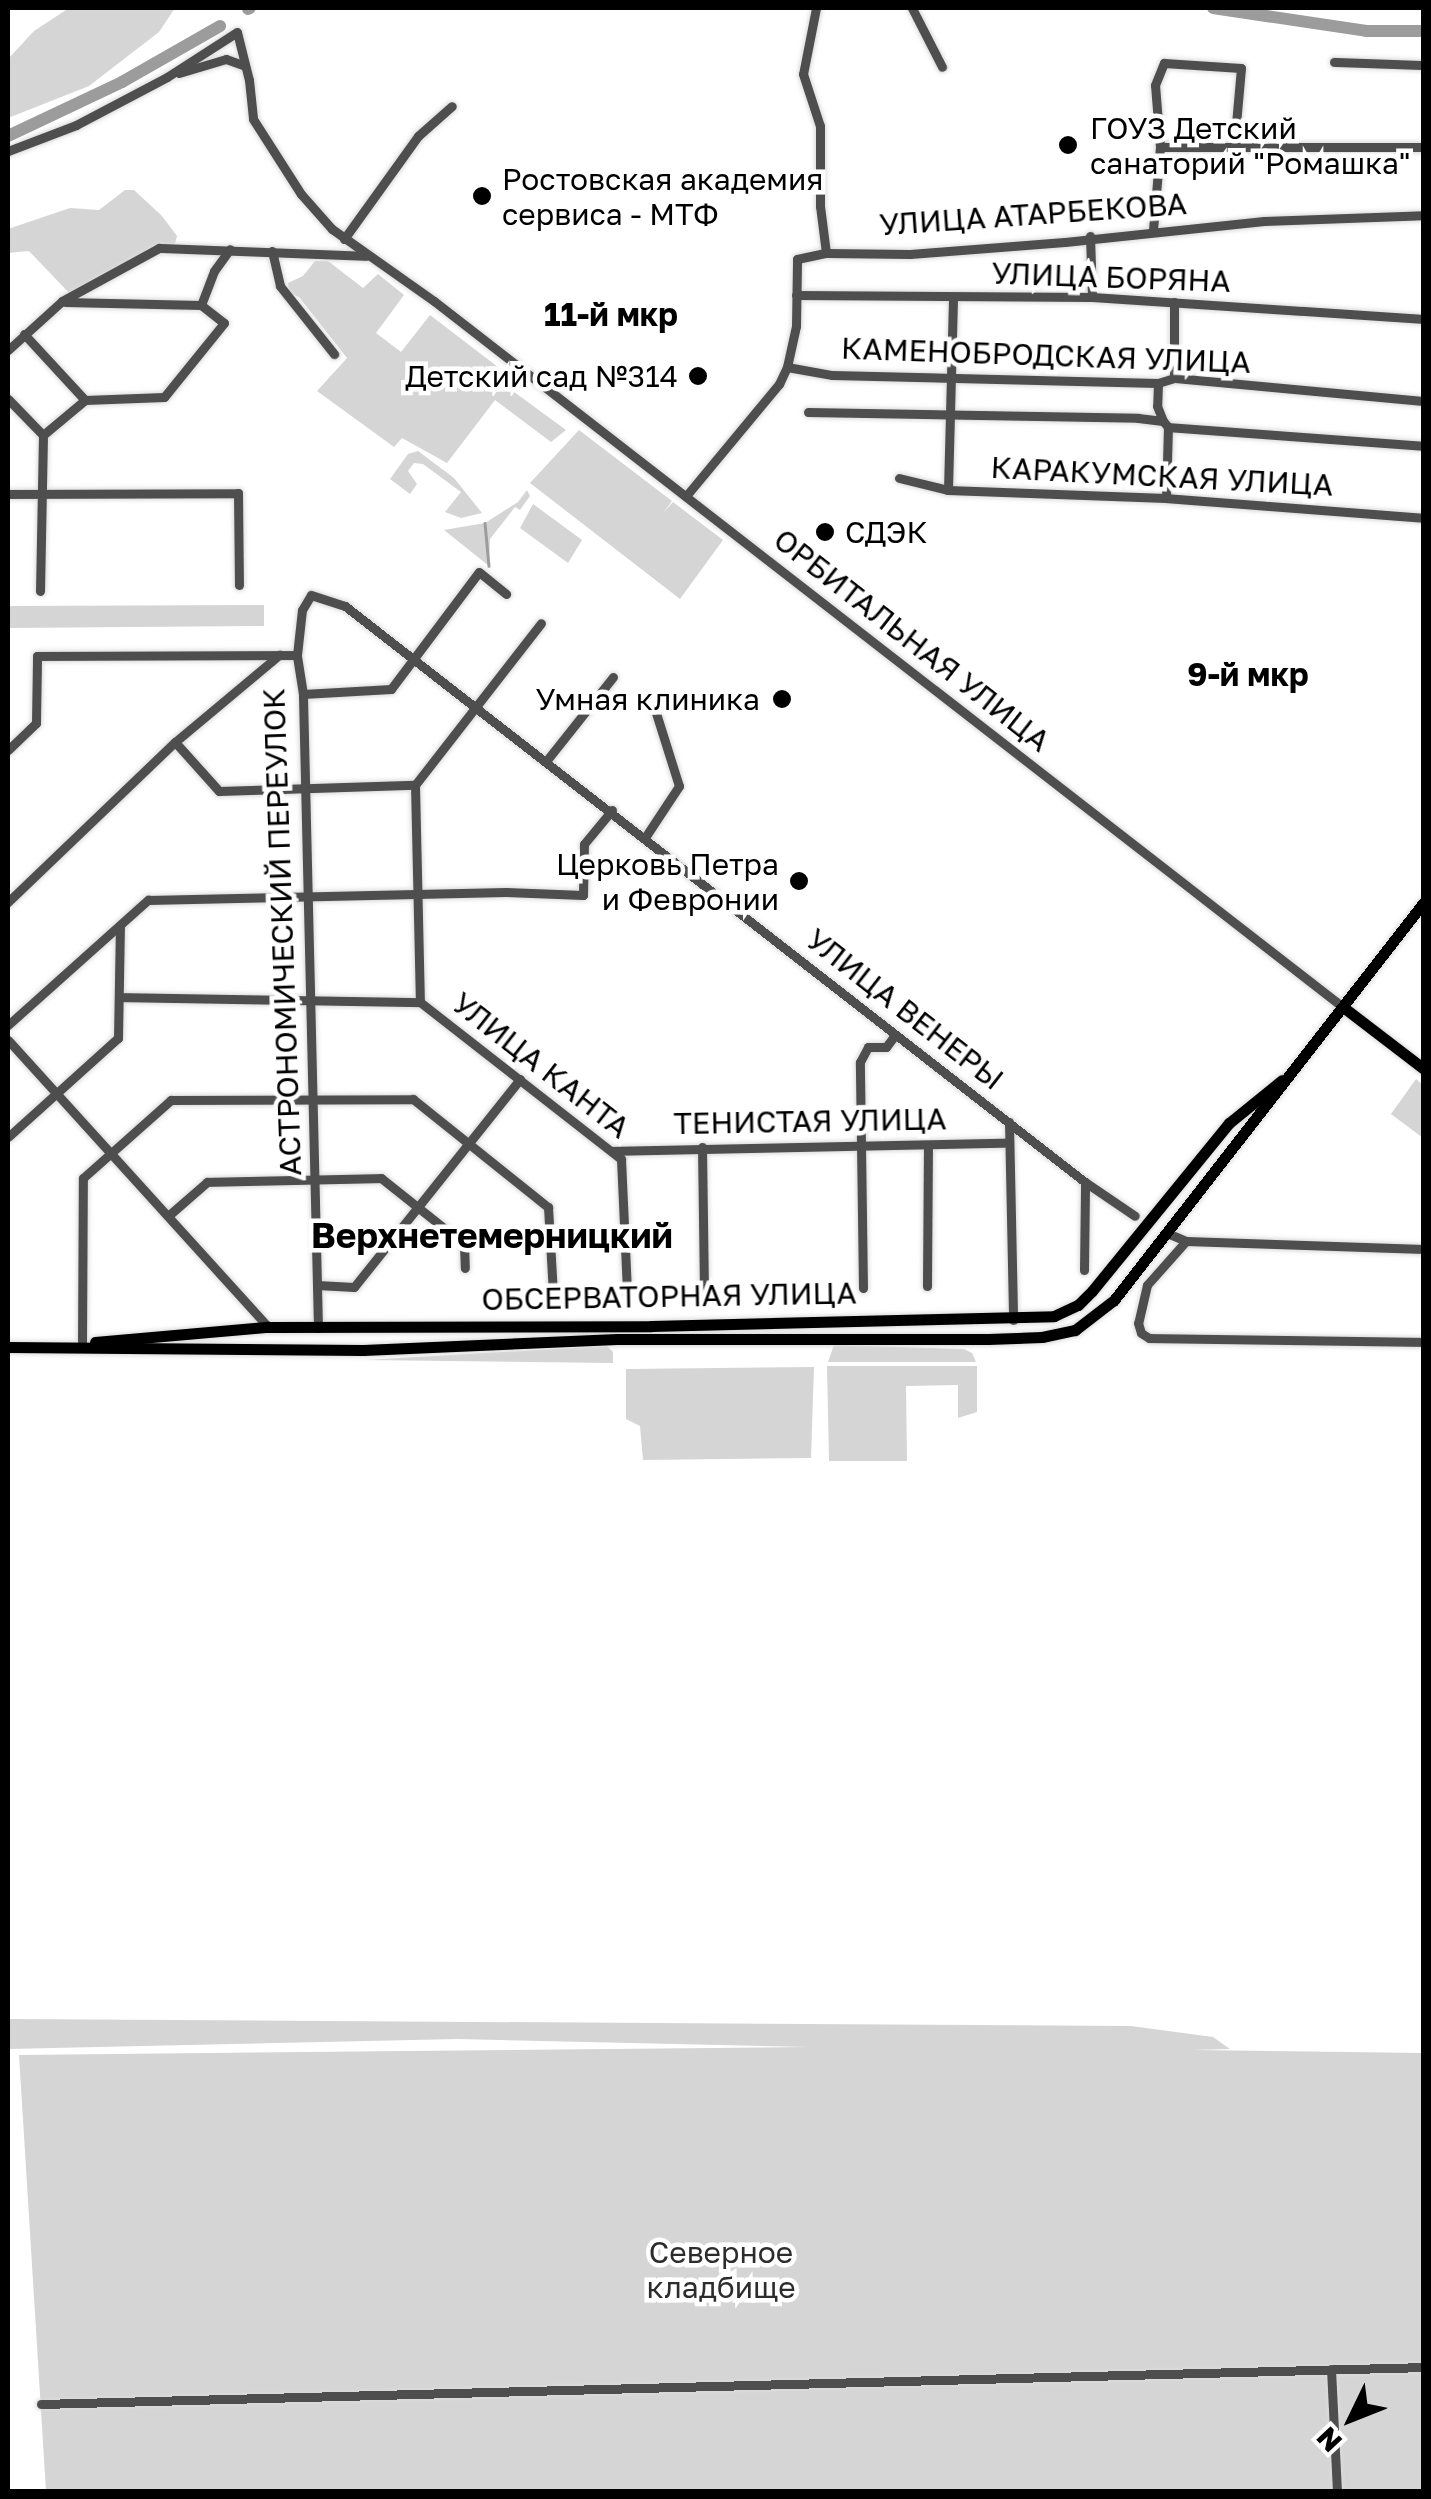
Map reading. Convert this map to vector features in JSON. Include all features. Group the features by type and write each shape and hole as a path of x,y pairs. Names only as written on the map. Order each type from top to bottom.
{"main road":[{"name":"ОБСЕРВАТОРНАЯ УЛИЦА","path":"8,1346 238,1350 441,1347 617,1339 1042,1337 1075,1330 1114,1300 1424,902"},
{"name":"ОРБИТАЛЬНАЯ УЛИЦА","path":"1343,1007 1424,1069"},
{"name":"ОБСЕРВАТОРНАЯ УЛИЦА","path":"82,1345 268,1327 639,1326 1013,1320 1054,1316 1078,1305 1252,1101 1290,1075"},
{"path":"1184,1177 1193,1186 1192,1200"},
{"name":"ОБСЕРВАТОРНАЯ УЛИЦА","path":"885,1338 886,1328 899,1319"},
{"name":"ОБСЕРВАТОРНАЯ УЛИЦА","path":"440,1324 445,1335 441,1347"},
{"path":"238,1329 234,1340 238,1350"}],"street":[{"path":"816,8 803,74 820,126 820,206 826,253"},
{"path":"912,8 942,67"},
{"path":"8,151 76,125 167,78 237,32 245,66"},
{"path":"167,78 226,60 245,66"},
{"path":"1334,62 1424,64"},
{"path":"1153,230 1160,148 1155,85 1164,63 1241,68 1234,146"},
{"name":"ОРБИТАЛЬНАЯ УЛИЦА","path":"245,66 252,120 301,194 344,239 434,301 1343,1007"},
{"path":"344,239 418,136 452,106"},
{"path":"1160,148 1424,147"},
{"name":"УЛИЦА АТАРБЕКОВА","path":"796,295 797,259 826,253 910,254 1153,230 1424,215"},
{"path":"1090,236 1092,297"},
{"path":"8,350 62,302 159,248 366,256"},
{"path":"201,305 214,271 230,249"},
{"path":"272,251 280,286 334,354"},
{"path":"686,496 779,384 792,356 796,295"},
{"name":"УЛИЦА БОРЯНА","path":"796,295 1092,297 1424,319"},
{"path":"948,490 953,297"},
{"path":"42,435 85,400 164,397 224,324 201,305 62,302"},
{"path":"1174,302 1174,378"},
{"path":"24,334 85,400"},
{"name":"КАМЕНОБРОДСКАЯ УЛИЦА","path":"787,367 832,375 1158,383 1174,378 1424,401"},
{"path":"1158,383 1157,406 1166,424 1166,498"},
{"path":"8,399 42,435 40,592"},
{"path":"808,412 1166,424 1424,446"},
{"name":"КАРАКУМСКАЯ УЛИЦА","path":"899,478 948,490 1166,498 1424,518"},
{"path":"8,494 238,493 239,586"},
{"path":"303,694 391,689 479,572 506,594"},
{"name":"АСТРОНОМИЧЕСКИЙ ПЕРЕУЛОК","path":"318,1328 303,694 297,655 302,610 312,594 345,606"},
{"name":"УЛИЦА ВЕНЕРЫ","path":"345,606 646,836 1084,1182 1136,1216"},
{"path":"420,1002 415,785 541,623"},
{"path":"8,902 175,742 279,655"},
{"path":"8,750 36,724 37,656 297,655"},
{"path":"547,760 612,678"},
{"path":"646,836 679,786 655,710"},
{"path":"175,742 220,790 415,785"},
{"path":"8,1026 148,900 583,895 584,844 612,810"},
{"path":"8,1137 118,1038 120,926"},
{"name":"УЛИЦА КАНТА","path":"118,997 420,1002 612,1151 624,1168 626,1293"},
{"path":"863,1288 860,1062 868,1048 886,1047 895,1035"},
{"path":"8,1040 268,1327"},
{"path":"317,1284 354,1286 520,1079"},
{"path":"82,1345 84,1178 171,1100 413,1099 548,1207 553,1295"},
{"path":"1010,1122 1013,1320"},
{"name":"ТЕНИСТАЯ УЛИЦА","path":"612,1151 928,1147 1010,1142"},
{"path":"702,1147 704,1292"},
{"path":"927,1286 928,1147"},
{"path":"168,1216 207,1182 380,1178 464,1244 465,1268"},
{"path":"1084,1182 1084,1270"},
{"path":"1167,1232 1186,1242 1424,1249"},
{"path":"1186,1242 1147,1285 1138,1323 1140,1333 1149,1338 1424,1342"},
{"path":"41,2404 888,2385 1424,2367"},
{"path":"1332,2369 1337,2492"}],"green space":[{"path":"69,8 175,8 159,32 89,86 8,118 8,59 34,31"},
{"path":"125,190 134,190 162,216 177,236 174,247 159,248 72,296 29,251 8,253 8,229 70,208 99,210"},
{"path":"315,261 328,261 363,288 378,274 404,295 376,333 401,352 430,315 511,377 506,386 566,430 551,442 495,400 447,463 402,438 394,447 317,391 347,358 299,297 289,293 288,283 303,276"},
{"path":"579,430 672,501 663,513 673,502 723,540 680,599 530,483"},
{"path":"418,451 454,478 482,513 461,518 445,512 461,492 423,464 414,463 408,471 417,484 410,494 390,479 408,454"},
{"path":"527,490 530,496 520,510 515,507 490,539 489,566 444,530 485,523 518,502"},
{"path":"533,504 582,540 568,563 520,528"},
{"path":"264,605 264,626 8,628 8,606"},
{"path":"1416,1079 1423,1085 1423,1138 1391,1114"},
{"path":"834,1345 964,1349 972,1353 976,1362 828,1362"},
{"path":"607,1346 613,1352 613,1363 365,1360"},
{"path":"827,1366 977,1366 977,1412 958,1418 958,1385 906,1386 907,1461 829,1461"},
{"path":"814,1367 811,1458 643,1460 640,1426 626,1419 626,1369"},
{"name":"Северное кладбище","path":"8,2019 1131,2026 1213,2037 1230,2049 1193,2050 1423,2053 1423,2491 46,2491 19,2055 809,2047 458,2039 8,2049"}],"waterway":[{"path":"1213,8 1366,31 1424,31"},
{"path":"8,136 122,82 220,26"},
{"path":"485,523 489,566"}],"place":[{"name":"ГОУЗ Детский санаторий \"Ромашка\"","path":"1068,145"},
{"name":"Ростовская академия сервиса - МТФ","path":"482,196"},
{"name":"Детский сад №314","path":"698,376"},
{"name":"СДЭК","path":"825,532"},
{"name":"Умная клиника","path":"782,699"},
{"name":"Церковь Петра и Февронии","path":"799,881"}],"district":[{"name":"11-й мкр","path":"611,314"},
{"name":"9-й мкр","path":"1248,674"},
{"name":"Верхнетемерницкий","path":"492,1235"}]}
